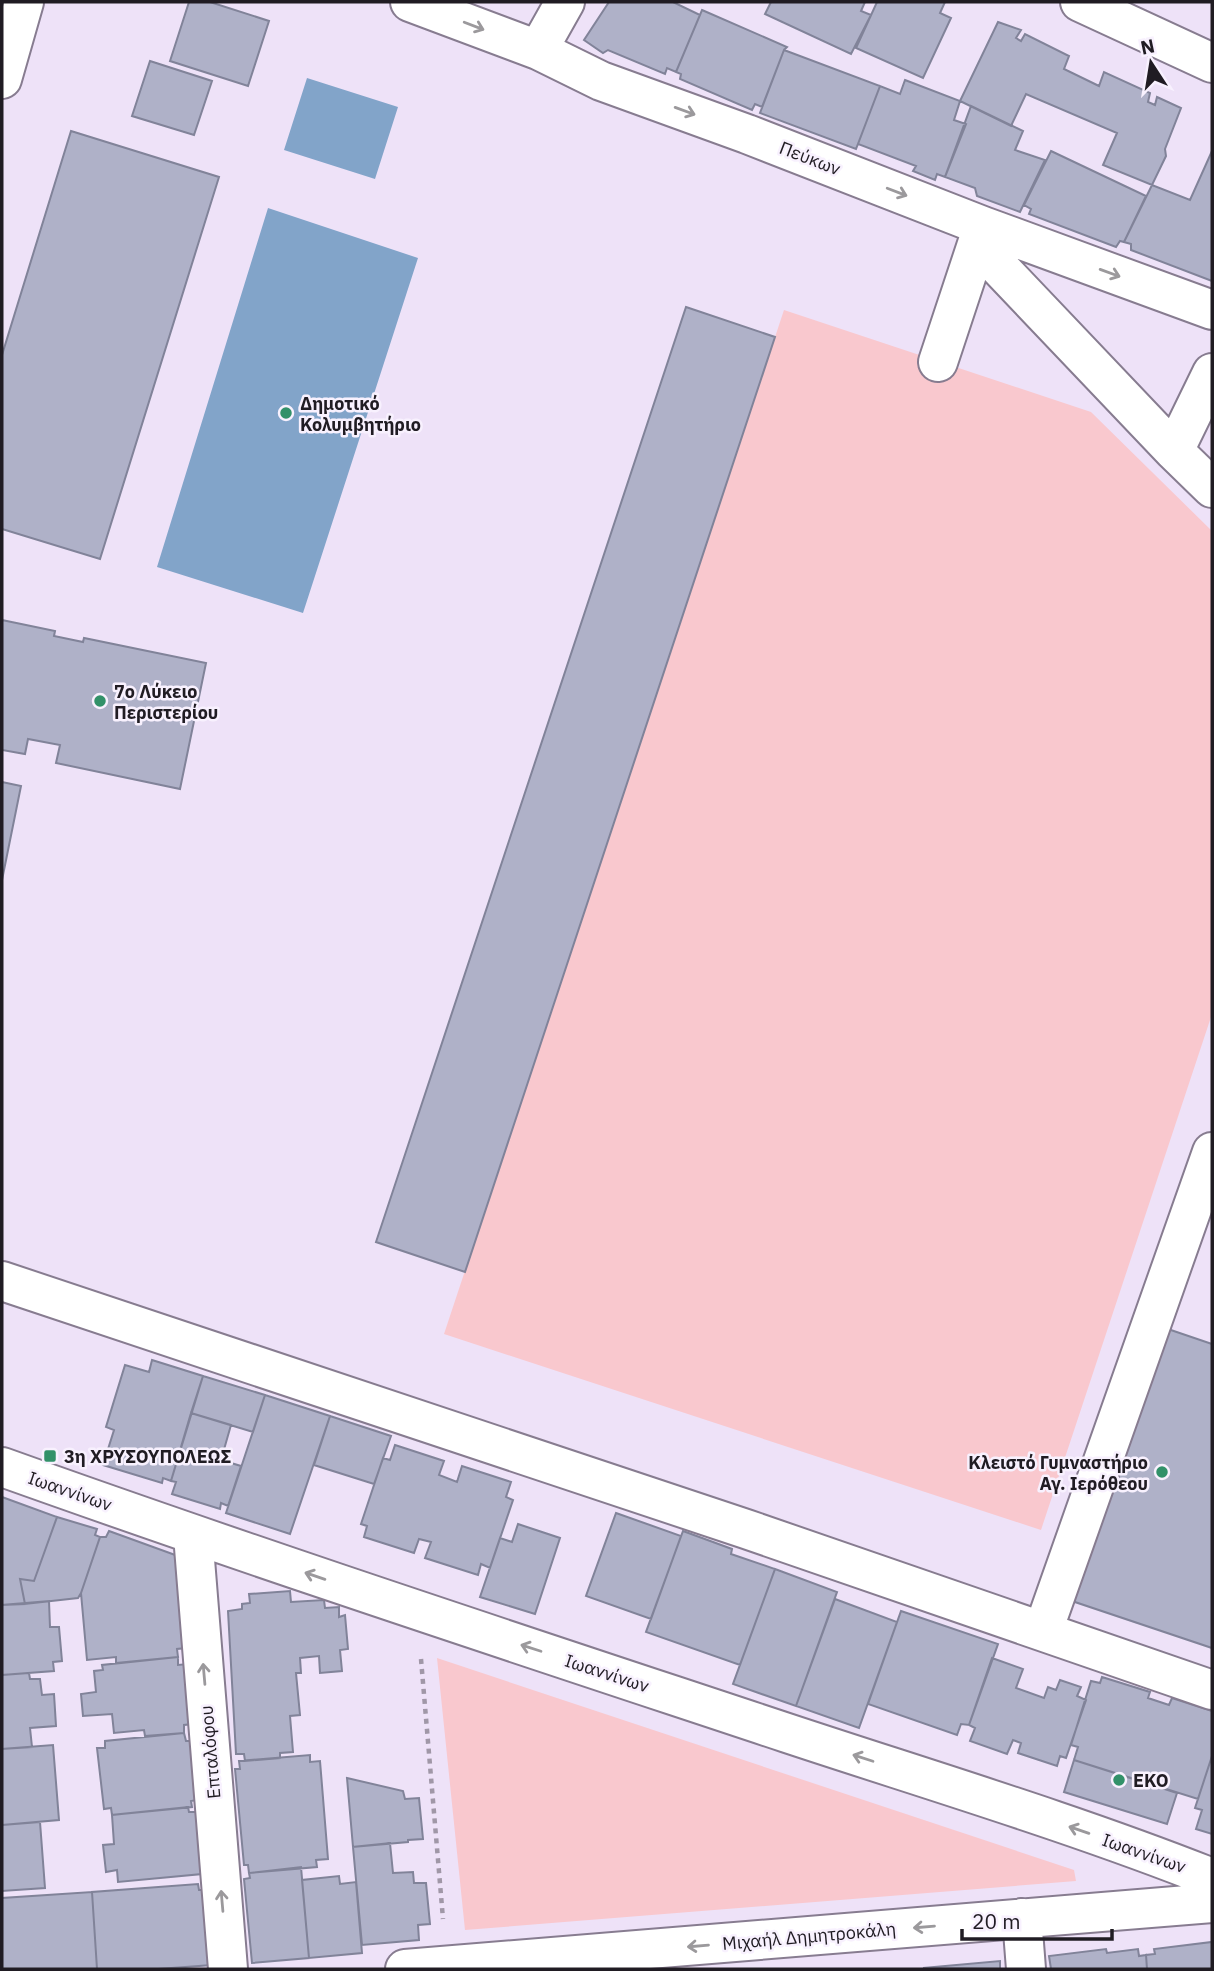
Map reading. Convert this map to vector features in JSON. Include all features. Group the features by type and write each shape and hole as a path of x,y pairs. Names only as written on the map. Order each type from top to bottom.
{"street":[{"path":"2,79 24,2"},
{"name":"Πεύκων","path":"410,2 538,50 601,81 747,134 980,235 1212,310"},
{"path":"538,50 565,2"},
{"path":"1080,2 1212,63"},
{"path":"938,362 980,235 1174,452 1211,485"},
{"path":"1174,452 1212,373"},
{"path":"1043,1632 1212,1152"},
{"path":"2,1281 746,1529 1212,1690"},
{"name":"Ιωαννίνων","path":"2,1467 193,1535 1018,1809 1212,1878"},
{"name":"Επταλόφου","path":"193,1535 228,1969"},
{"name":"Μιχαήλ Δημητροκάλη","path":"405,1969 784,1954 1022,1918 1212,1903"},
{"path":"1022,1918 1026,1969"}],"path":[{"path":"426,1706 447,1966"}],"shaded area":[{"path":"784,310 1091,412 1212,531 1212,1014 1041,1530 444,1334"},
{"path":"437,1658 1074,1870 1076,1881 465,1930"}],"water":[{"path":"307,78 398,107 375,179 284,150"},
{"name":"Δημοτικό Κολυμβητήριο","path":"268,208 418,258 303,613 157,567"}],"building":[{"path":"189,2 210,2 269,21 248,86 170,61"},
{"path":"609,2 673,2 700,15 676,72 667,68 665,74 608,50 603,53 584,40"},
{"path":"771,2 865,2 861,11 871,15 851,54 765,14"},
{"path":"877,2 945,2 940,13 951,18 923,78 856,48"},
{"path":"702,10 787,47 762,107 755,104 752,110 680,79 681,74 676,72"},
{"path":"998,22 1021,30 1016,38 1021,41 1025,34 1069,56 1064,69 1099,86 1104,72 1150,93 1148,102 1155,105 1157,97 1181,108 1165,149 1166,156 1152,185 1103,165 1117,133 1026,94 1011,126 960,101"},
{"path":"784,50 880,86 856,149 760,113"},
{"path":"150,61 212,81 194,135 132,116"},
{"path":"905,80 960,101 954,120 966,124 945,177 937,174 935,180 913,171 916,166 858,144 880,86 900,94"},
{"path":"971,106 1023,131 1015,150 1045,160 1020,212 977,196 975,188 945,177"},
{"path":"71,131 219,177 100,559 2,529 2,355"},
{"path":"1051,151 1146,196 1124,242 1120,241 1116,247 1029,214 1031,209 1024,205"},
{"path":"1212,151 1212,281 1131,250 1131,244 1124,242 1152,185 1190,200"},
{"path":"686,307 775,337 465,1272 376,1242"},
{"name":"7ο Λύκειο Περιστερίου","path":"2,620 55,631 54,636 83,642 84,638 206,663 180,789 56,763 60,745 28,739 25,754 2,750"},
{"path":"2,782 21,786 2,880"},
{"name":"Κλειστό Γυμναστήριο Αγ. Ιερόθεου","path":"1162,1327 1212,1344 1212,1648 1069,1600"},
{"path":"152,1360 203,1376 171,1481 163,1478 162,1483 103,1465 114,1430 106,1427 125,1365 149,1372"},
{"path":"203,1376 265,1395 253,1432 191,1413"},
{"path":"265,1395 330,1416 290,1534 226,1513"},
{"path":"191,1413 231,1425 221,1460 241,1466 228,1506 221,1503 220,1509 172,1494 176,1482 171,1481"},
{"path":"330,1416 391,1436 374,1484 314,1465"},
{"path":"395,1445 444,1461 439,1475 457,1482 462,1466 511,1482 506,1497 513,1500 490,1568 481,1564 478,1575 425,1558 431,1542 419,1539 414,1553 364,1537 367,1526 361,1524 383,1458 390,1460"},
{"path":"2,1497 57,1517 34,1581 20,1579 25,1604 2,1605"},
{"path":"616,1513 681,1536 651,1619 586,1596"},
{"path":"57,1517 97,1529 95,1535 100,1537 81,1593 78,1598 25,1604 20,1579 34,1581"},
{"path":"518,1524 560,1538 535,1614 480,1597 500,1538 512,1542"},
{"path":"109,1531 178,1556 186,1648 177,1649 178,1657 116,1663 116,1657 87,1660 81,1593 100,1537 106,1537"},
{"path":"683,1531 732,1549 731,1554 775,1569 740,1665 646,1632"},
{"path":"775,1569 837,1592 796,1706 733,1684"},
{"path":"290,1591 291,1602 324,1600 325,1608 339,1607 339,1617 345,1615 348,1649 340,1650 342,1671 320,1673 319,1656 300,1658 301,1673 296,1673 300,1715 290,1716 293,1752 280,1753 280,1758 245,1761 244,1754 236,1754 228,1611 242,1609 242,1604 250,1603 249,1594"},
{"path":"835,1599 897,1622 859,1728 796,1706"},
{"path":"49,1601 50,1627 59,1627 62,1661 53,1662 54,1671 2,1675 2,1605"},
{"path":"901,1611 998,1644 969,1725 961,1724 957,1735 868,1704"},
{"path":"178,1657 178,1665 188,1664 193,1724 184,1725 184,1733 145,1736 144,1730 114,1733 112,1714 83,1716 81,1694 96,1692 94,1671 103,1670 102,1665"},
{"path":"992,1658 1023,1669 1016,1688 1044,1698 1048,1687 1056,1690 1060,1680 1081,1687 1077,1696 1086,1700 1066,1758 1060,1756 1057,1766 1018,1753 1021,1743 1013,1740 1007,1754 970,1741 975,1728 969,1725"},
{"path":"29,1673 30,1679 40,1679 42,1695 54,1694 56,1726 30,1728 32,1747 2,1749 2,1675"},
{"path":"1102,1677 1150,1692 1148,1698 1169,1705 1172,1698 1212,1711 1212,1756 1198,1799 1074,1760 1078,1747 1071,1745 1091,1681 1100,1683"},
{"path":"184,1733 186,1741 196,1741 197,1800 191,1801 192,1807 112,1815 111,1808 104,1809 97,1748 105,1748 105,1741"},
{"path":"53,1745 59,1820 2,1825 2,1749"},
{"path":"310,1755 310,1762 320,1761 328,1859 316,1860 317,1867 249,1873 248,1865 244,1865 235,1769 240,1769 239,1761"},
{"path":"1212,1756 1212,1834 1196,1829 1202,1810 1195,1808"},
{"path":"1074,1760 1177,1793 1167,1824 1064,1792"},
{"path":"347,1778 403,1791 405,1799 419,1798 423,1839 353,1847"},
{"path":"188,1807 189,1812 197,1812 202,1874 118,1882 117,1870 106,1872 103,1845 114,1844 112,1815"},
{"path":"40,1822 45,1888 2,1891 2,1825"},
{"path":"390,1843 393,1873 413,1872 414,1883 426,1883 430,1924 418,1925 419,1940 362,1945 353,1847"},
{"path":"301,1867 309,1958 252,1963 244,1879 250,1878 249,1873"},
{"path":"339,1876 340,1884 356,1882 362,1953 309,1958 302,1880"},
{"path":"198,1884 199,1890 207,1890 212,1965 158,1969 97,1969 92,1892"},
{"path":"92,1892 97,1969 2,1969 2,1898"},
{"path":"1212,1942 1212,1969 1147,1969 1146,1955 1155,1954 1154,1949"},
{"path":"1106,1949 1107,1953 1138,1949 1139,1956 1146,1955 1147,1969 1051,1969 1049,1956"},
{"path":"1000,1961 1000,1969 923,1968"}],"place":[{"name":"Δημοτικό Κολυμβητήριο","path":"286,413"},
{"name":"7ο Λύκειο Περιστερίου","path":"100,701"},
{"name":"3η ΧΡΥΣΟΥΠΟΛΕΩΣ","path":"50,1456"},
{"name":"Κλειστό Γυμναστήριο Αγ. Ιερόθεου","path":"1162,1472"},
{"name":"EKO","path":"1119,1780"}]}
